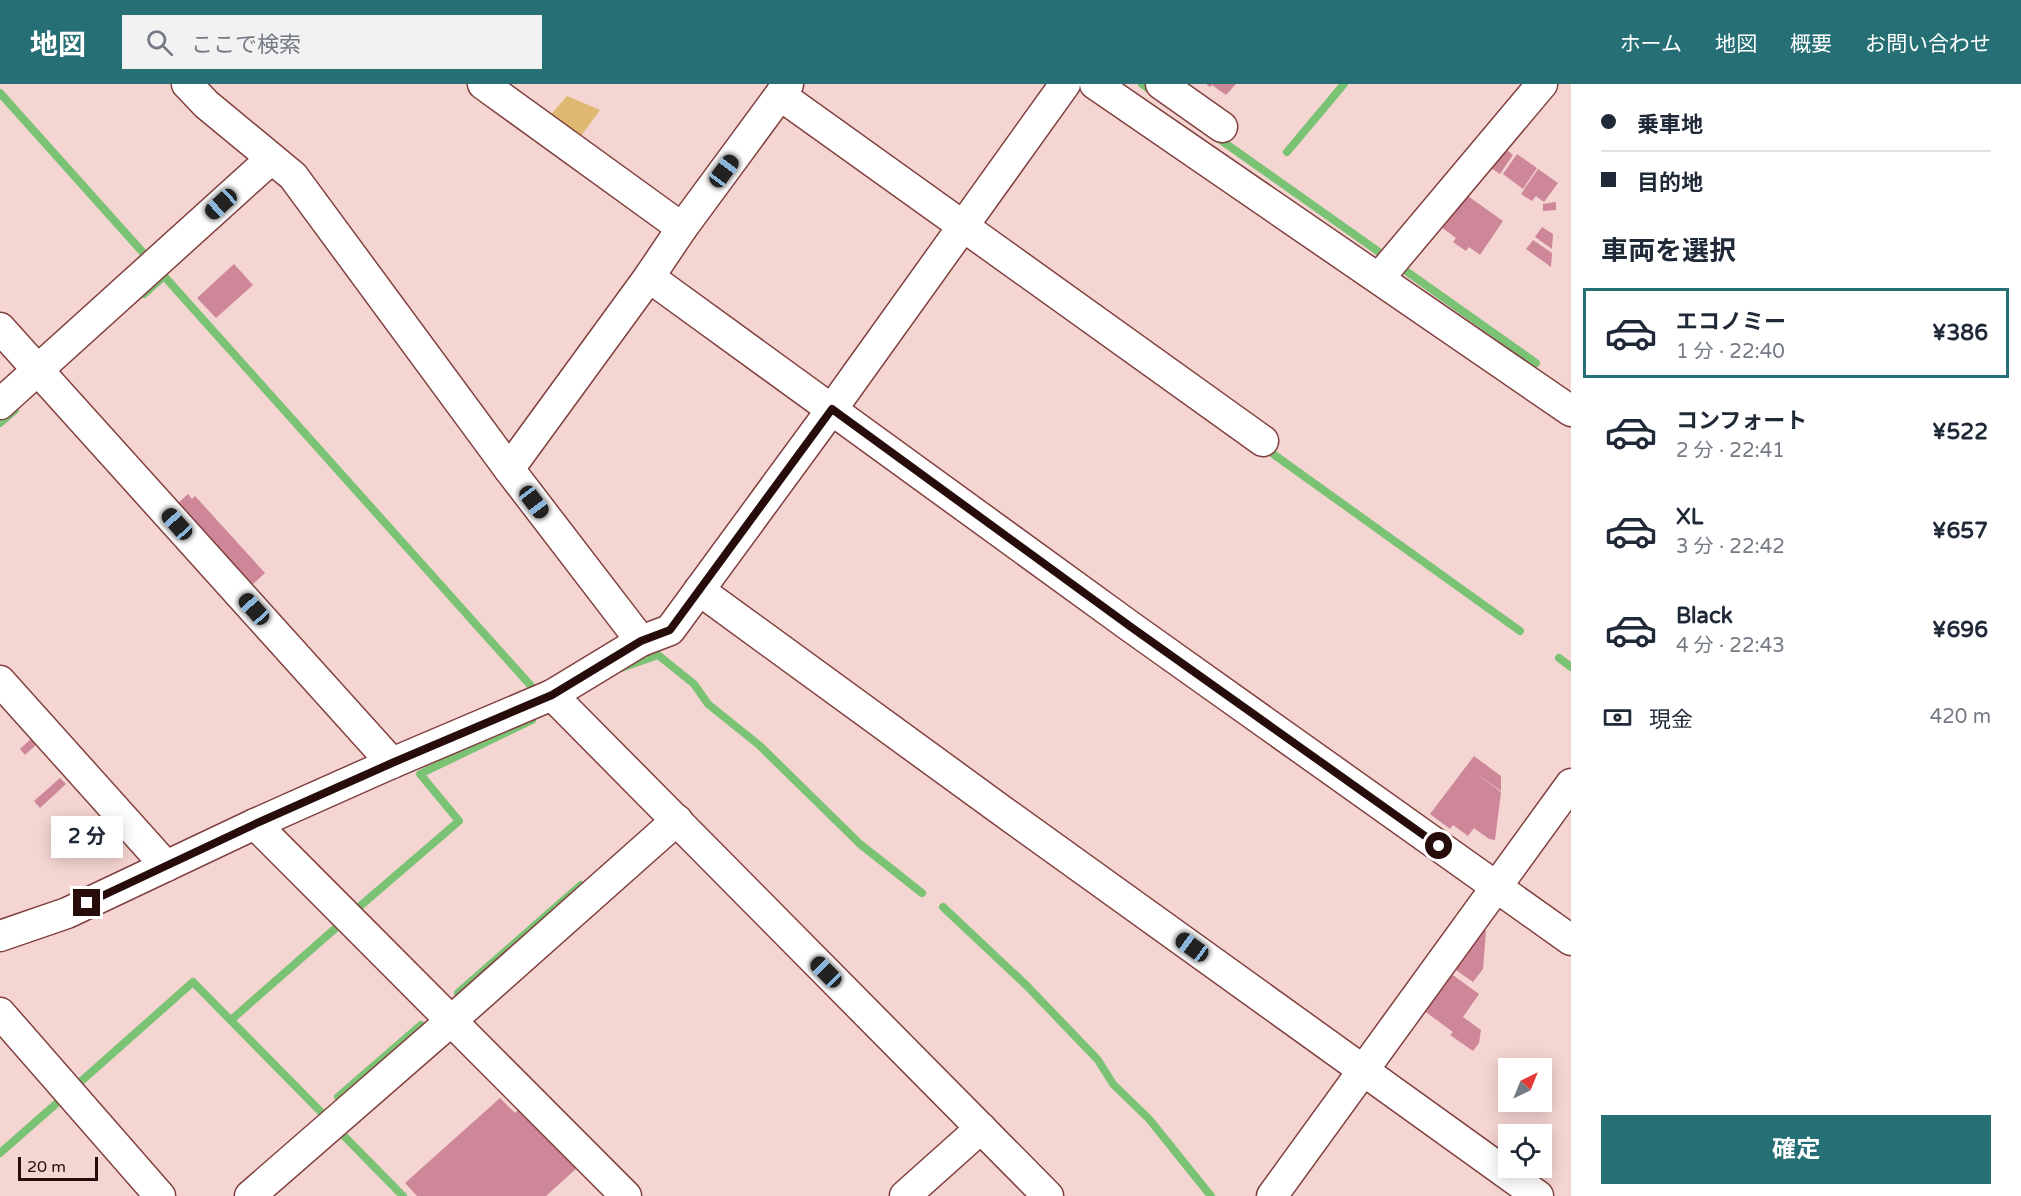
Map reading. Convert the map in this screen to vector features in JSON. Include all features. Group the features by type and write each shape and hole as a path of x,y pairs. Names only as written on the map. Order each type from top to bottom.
{"street":[{"path":"187,84 206,104 293,176 509,469 641,641"},
{"path":"483,84 682,228"},
{"path":"0,936 67,912 255,824 552,695 641,641 670,630 1065,84"},
{"path":"1095,84 1389,267 1571,411"},
{"path":"1161,84 1222,127"},
{"path":"1389,267 1542,84"},
{"path":"509,469 784,89 962,226 1263,441"},
{"path":"0,404 271,159"},
{"path":"649,277 1131,627 1571,940"},
{"path":"0,328 392,763"},
{"path":"699,590 1010,817 1538,1196"},
{"path":"0,681 166,866"},
{"path":"552,695 1048,1196"},
{"path":"1272,1196 1571,784"},
{"path":"250,1196 676,820"},
{"path":"255,824 626,1196"},
{"path":"0,1013 160,1196"},
{"path":"905,1196 981,1128"}],"shaded area":[{"path":"567,96 600,110 578,140 548,118"}],"building":[{"path":"1206,84 1236,84 1226,95 1212,85 1210,87"},
{"path":"1502,146 1513,155 1500,174 1488,166"},
{"path":"1517,154 1537,168 1523,189 1503,174"},
{"path":"1538,169 1558,183 1544,202 1536,196 1532,201 1521,194"},
{"path":"1465,194 1503,221 1480,255 1469,247 1466,251 1453,242 1456,238 1441,227"},
{"path":"1556,202 1556,210 1543,211 1543,204"},
{"path":"1542,227 1553,234 1552,249 1535,237"},
{"path":"1533,240 1552,253 1551,267 1526,249"},
{"path":"234,264 253,285 216,318 197,298"},
{"path":"188,494 192,499 195,496 265,573 251,586 177,504"},
{"path":"32,738 37,744 25,755 20,749"},
{"path":"1474,756 1501,776 1501,791 1474,772 1501,792 1495,840 1489,839 1474,828 1468,836 1453,825 1450,829 1430,814"},
{"path":"60,778 66,784 40,808 34,801"},
{"path":"1483,928 1486,931 1483,969 1473,982 1453,968"},
{"path":"1450,973 1479,994 1463,1017 1481,1030 1479,1043 1473,1051 1450,1035 1453,1032 1423,1010"},
{"path":"500,1098 515,1113 519,1109 577,1168 546,1196 417,1196 405,1183"}],"waterway":[{"path":"1142,84 1156,94"},
{"path":"1287,152 1344,84"},
{"path":"0,93 146,256"},
{"path":"1215,136 1536,363"},
{"path":"144,294 164,276 532,687"},
{"path":"0,423 15,410"},
{"path":"1269,451 1520,631"},
{"path":"621,668 658,655 694,684 708,704 759,745 860,844 922,893"},
{"path":"1559,658 1571,667"},
{"path":"359,907 459,821 420,774 532,720"},
{"path":"458,993 581,885"},
{"path":"943,907 1026,985 1098,1060 1113,1084 1149,1119 1211,1196"},
{"path":"231,1020 338,926"},
{"path":"78,1084 193,982 321,1112"},
{"path":"338,1097 421,1025"},
{"path":"0,1153 57,1103"},
{"path":"343,1135 403,1196"}],"route":[{"path":"87,903 255,824 552,695 641,641 670,630 832,409 1131,627 1439,846"}]}
